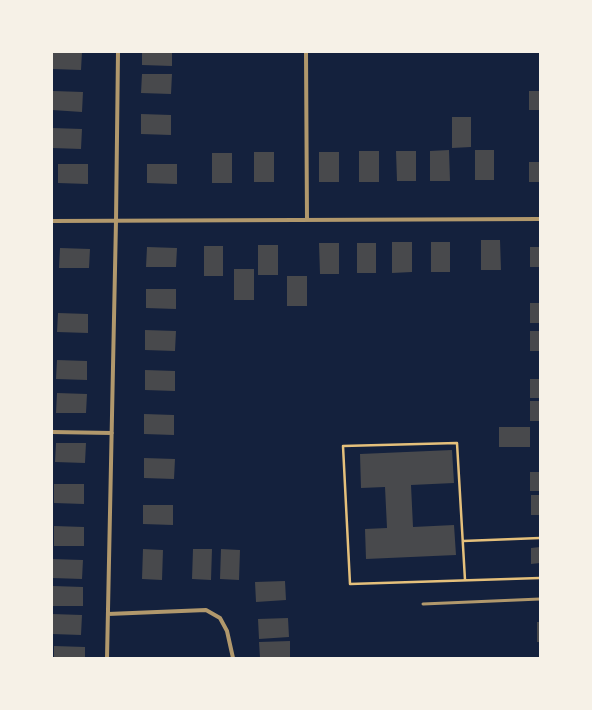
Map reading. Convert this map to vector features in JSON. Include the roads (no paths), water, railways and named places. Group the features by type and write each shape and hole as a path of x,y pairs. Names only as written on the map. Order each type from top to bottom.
{"street":[{"path":"107,658 118,52"},
{"path":"306,52 307,220"},
{"path":"52,221 540,220"},
{"path":"52,432 112,433"},
{"path":"108,614 206,610 220,618 227,631 233,658"}],"lane":[{"path":"423,604 540,600"}]}
